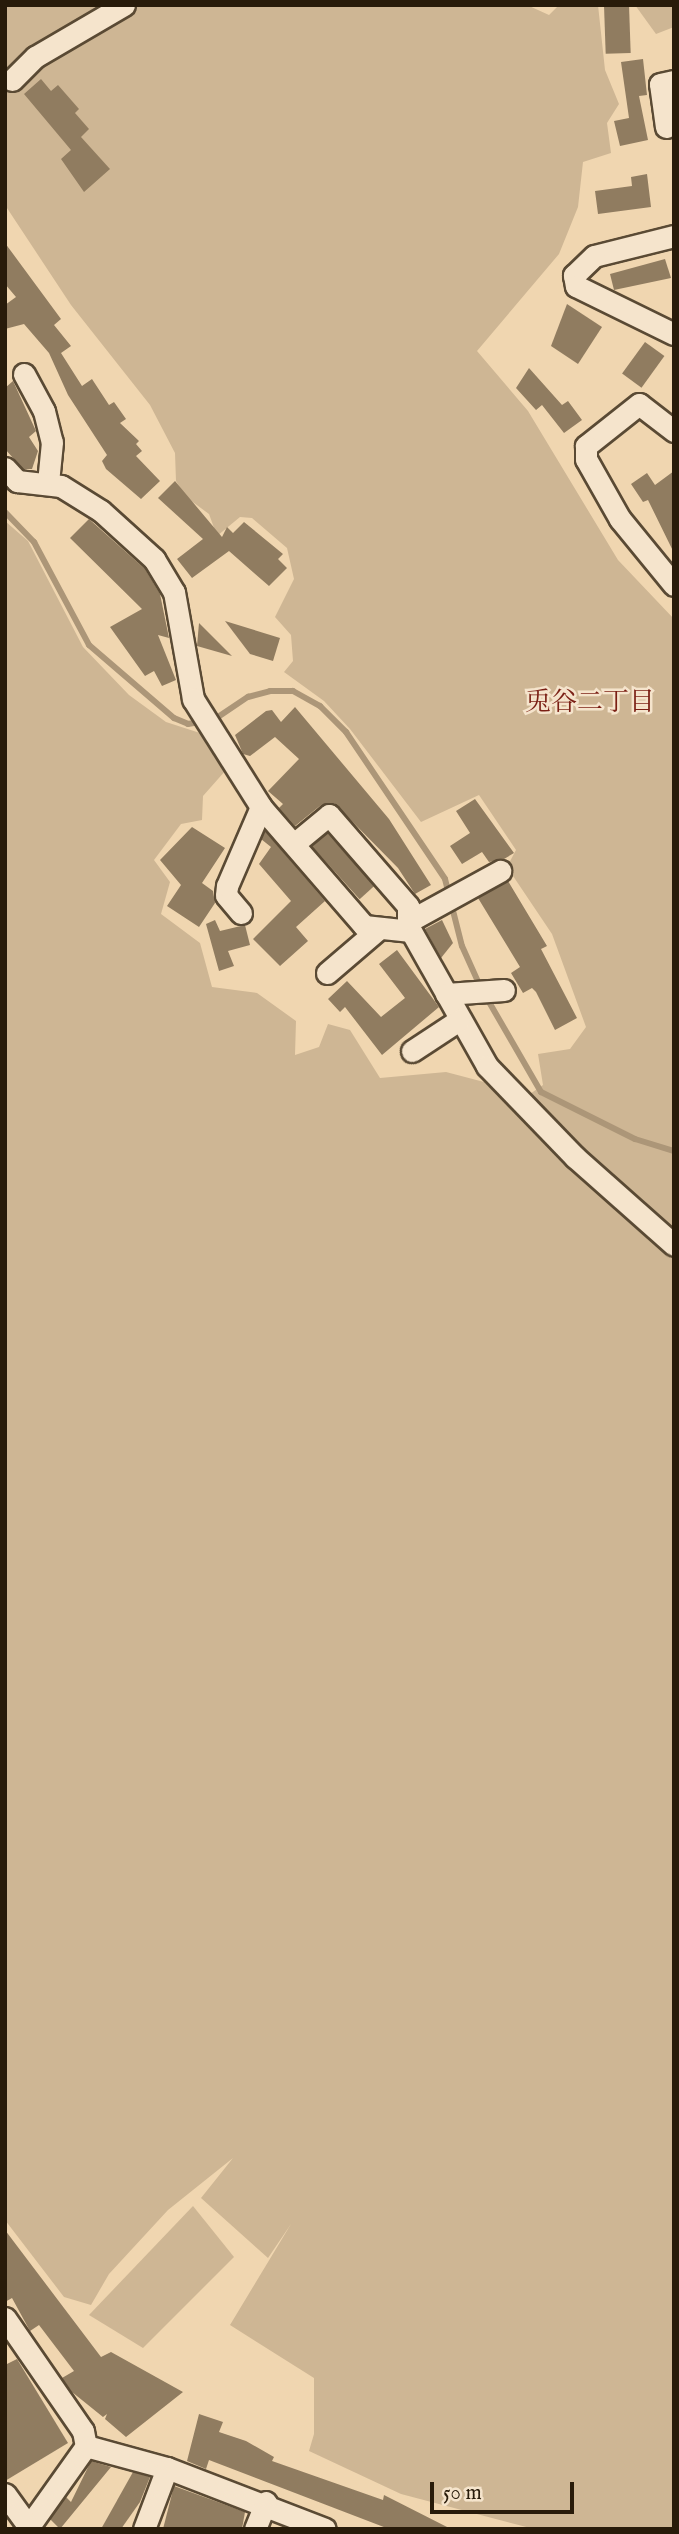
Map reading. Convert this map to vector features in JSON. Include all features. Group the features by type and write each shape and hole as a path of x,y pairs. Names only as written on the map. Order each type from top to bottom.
{"street":[{"path":"12,80 35,57 124,5"},
{"path":"666,127 660,84 674,81"},
{"path":"674,236 594,256 578,267 576,286 674,334"},
{"path":"24,374 44,411 52,442 48,483"},
{"path":"674,431 639,404 586,446 586,459 627,529 674,585"},
{"path":"5,468 17,481 48,483 101,511 154,559 174,592 187,685 207,720 261,807 295,843 349,912 376,931"},
{"path":"242,913 226,895 261,807"},
{"path":"295,843 329,815 408,906 409,924 459,1020 487,1066 575,1157 674,1245"},
{"path":"327,973 376,931 409,924 500,872"},
{"path":"446,994 489,990"},
{"path":"412,1051 459,1020"},
{"path":"5,2318 83,2431 86,2446 27,2528 5,2494"},
{"path":"86,2446 167,2468 266,2502 325,2529"},
{"path":"144,2529 167,2468"},
{"path":"255,2529 266,2502"}],"shaded area":[{"path":"5,5 527,5 549,15 559,5 598,5 605,70 619,104 607,123 611,153 583,162 578,207 559,254 477,351 528,411 618,560 674,619 674,2529 534,2529 401,2494 309,2451 314,2434 314,2378 230,2325 291,2224 268,2258 201,2198 233,2158 168,2210 109,2274 91,2305 64,2297 5,2220 5,521 28,541 83,647 129,695 166,722 203,734 226,770 203,796 202,820 181,824 154,860 170,882 161,914 200,943 212,987 257,993 296,1021 295,1055 319,1047 328,1024 350,1030 380,1078 446,1072 484,1082 511,1107 543,1085 538,1054 570,1049 586,1027 552,934 507,867 516,850 479,795 421,822 350,729 324,701 284,672 293,661 291,635 275,617 294,579 287,548 252,518 240,517 217,536 209,514 186,497 176,481 175,453 150,405 71,305 5,205"},
{"path":"635,5 674,5 674,27 656,34"},
{"path":"193,2206 234,2257 143,2348 89,2315"}],"building":[{"path":"629,5 631,53 606,54 604,6"},
{"path":"643,59 647,95 639,96 648,140 620,146 614,121 629,118 621,62"},
{"path":"41,79 51,91 58,85 79,109 75,113 89,129 81,137 110,169 84,192 61,159 71,150 24,94"},
{"path":"647,174 651,207 598,214 595,191 632,186 631,177"},
{"path":"5,243 61,319 54,325 71,346 61,353 82,386 92,379 109,405 114,402 126,419 120,423 139,441 136,444 142,451 136,456 160,481 141,499 106,469 102,461 107,455 68,395 49,353 24,324 5,329 5,305 16,297 5,284"},
{"path":"665,259 671,278 614,290 610,274"},
{"path":"567,304 602,327 578,364 551,346"},
{"path":"645,342 664,356 641,388 622,374"},
{"path":"529,368 562,405 568,401 582,420 564,433 542,405 536,410 516,388"},
{"path":"13,381 36,431 29,437 38,451 32,469 23,469 5,449 5,388"},
{"path":"674,471 674,553 648,500 643,502 631,484 647,473 655,485"},
{"path":"175,481 222,537 227,527 233,533 244,522 283,554 278,559 287,568 269,586 229,551 192,578 177,559 203,539 158,498"},
{"path":"89,519 145,569 160,594 169,638 158,635 176,680 162,686 154,671 145,676 110,627 142,609 70,538"},
{"path":"225,621 280,638 273,661 250,654"},
{"path":"199,623 232,656 197,646"},
{"path":"295,707 389,819 431,885 415,894 398,868 334,803 321,805 295,826 279,808 283,804 268,791 299,759 275,737 250,756 243,754 235,735 266,711 272,710 281,722"},
{"path":"475,799 514,853 504,859 489,862 482,852 462,864 450,846 470,833 456,811"},
{"path":"192,827 225,848 202,883 213,891 215,903 199,927 167,906 181,885 160,860"},
{"path":"265,831 325,901 296,927 308,941 280,966 253,939 291,901 259,864 271,847 261,839"},
{"path":"327,833 375,886 360,899 312,846"},
{"path":"508,881 547,946 541,949 577,1018 555,1030 536,992 532,988 523,993 511,973 520,967 478,898"},
{"path":"215,920 220,931 245,925 250,945 228,951 234,966 219,971 206,924"},
{"path":"442,920 453,943 441,958 425,929"},
{"path":"397,950 439,1007 382,1055 345,1007 340,1012 328,999 347,981 381,1017 405,998 379,964"},
{"path":"5,2230 101,2357 111,2352 183,2392 126,2437 105,2419 107,2414 103,2417 72,2392 62,2378 74,2371 39,2325 30,2331 12,2298 5,2302"},
{"path":"17,2359 68,2443 5,2481 5,2365"},
{"path":"199,2414 223,2422 219,2432 246,2441 274,2457 272,2461 383,2500 384,2495 451,2529 389,2529 209,2460 206,2469 187,2461"},
{"path":"91,2461 111,2467 60,2529 50,2519 66,2497 71,2502"},
{"path":"133,2472 150,2477 140,2502 121,2529 101,2529"},
{"path":"174,2486 245,2512 242,2529 163,2529"}],"waterway":[{"path":"5,512 34,542 89,645 174,718 188,724 215,719 248,697 270,691 293,691 320,706 346,732 445,879 462,946 480,986"},
{"path":"485,995 541,1092 635,1139 674,1151"}],"district":[{"name":"兎谷二丁目","path":"590,703"}]}
